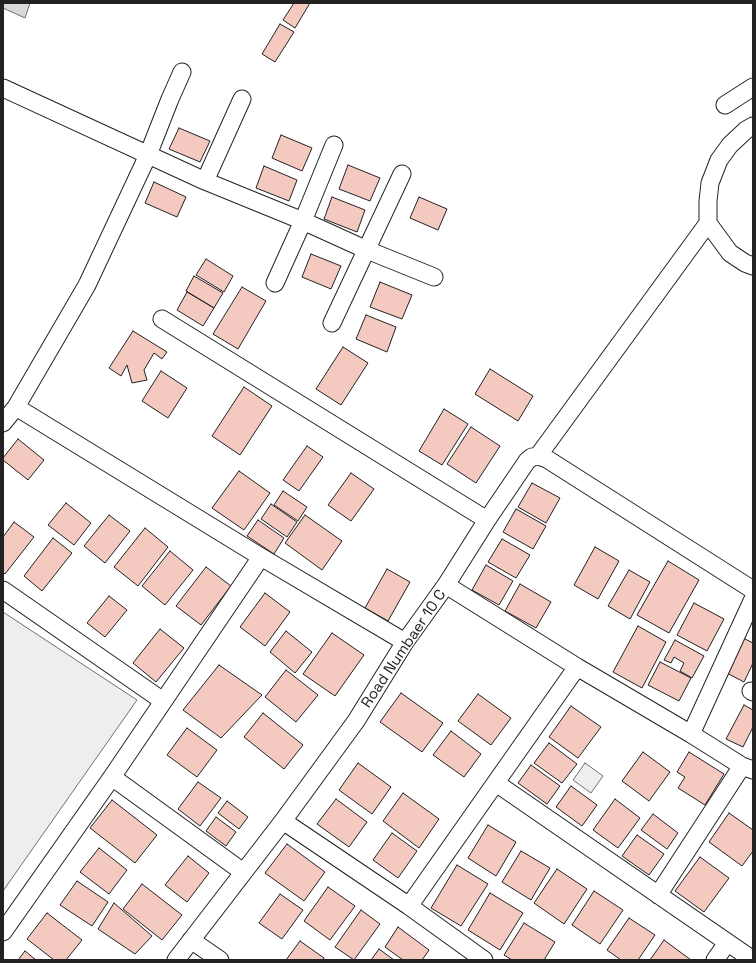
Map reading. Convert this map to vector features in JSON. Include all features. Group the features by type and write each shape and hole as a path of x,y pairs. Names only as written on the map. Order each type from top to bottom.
{"street":[{"path":"3,423 25,393 88,285 148,155 182,72"},
{"path":"725,105 753,87"},
{"path":"3,88 205,181 434,277"},
{"path":"205,181 242,99"},
{"path":"538,456 708,223 710,183 719,160 730,145 746,130 753,126"},
{"path":"275,283 303,221 334,145"},
{"path":"332,323 402,174"},
{"path":"708,223 730,252 745,263 753,266"},
{"path":"162,319 487,520"},
{"path":"16,407 261,558 405,642"},
{"path":"446,585 487,520 527,461 532,457 538,456 547,459 753,590"},
{"path":"3,932 112,777 261,558"},
{"name":"Road Numbaer 10 C","path":"176,960 283,821 356,720 405,642 446,585 577,667 747,768"},
{"path":"3,590 163,701"},
{"path":"691,734 753,599"},
{"path":"409,906 577,667"},
{"path":"658,895 747,768"},
{"path":"112,777 243,872"},
{"path":"496,783 753,960"},
{"path":"283,821 409,906 484,960"},
{"path":"191,940 220,960"},
{"path":"715,960 727,943"}],"shaded area":[{"path":"3,3 30,3 25,18 3,8"},
{"path":"3,612 137,700 3,891"},
{"path":"585,763 603,776 591,793 573,780"}],"building":[{"path":"294,3 310,3 295,28 283,20"},
{"path":"280,24 294,32 275,62 262,54"},
{"path":"179,128 210,141 200,162 169,149"},
{"path":"281,135 312,148 302,171 272,158"},
{"path":"348,165 380,178 370,201 339,189"},
{"path":"264,166 297,180 289,201 256,188"},
{"path":"154,182 186,197 177,217 145,203"},
{"path":"332,197 365,210 357,232 324,219"},
{"path":"419,197 447,209 438,230 410,218"},
{"path":"311,254 341,266 331,289 302,277"},
{"path":"206,259 233,276 224,292 196,275"},
{"path":"194,276 223,293 214,308 186,291"},
{"path":"380,282 412,295 402,319 370,307"},
{"path":"242,287 266,301 238,349 213,334"},
{"path":"187,292 214,308 203,326 177,310"},
{"path":"366,315 396,327 387,352 356,339"},
{"path":"133,331 167,352 162,359 154,353 144,370 147,380 132,383 127,365 121,376 109,368"},
{"path":"343,347 368,363 341,405 316,389"},
{"path":"490,369 533,396 518,421 475,394"},
{"path":"161,371 187,388 168,418 142,401"},
{"path":"244,387 272,406 240,455 212,436"},
{"path":"444,409 468,424 442,465 419,451"},
{"path":"471,427 500,446 476,483 447,464"},
{"path":"18,439 44,460 28,480 3,460"},
{"path":"307,446 323,457 299,491 283,480"},
{"path":"239,471 270,493 244,530 212,508"},
{"path":"351,473 374,489 351,521 328,505"},
{"path":"532,483 560,498 546,523 518,507"},
{"path":"283,491 307,507 298,521 274,505"},
{"path":"66,503 91,523 74,545 48,525"},
{"path":"271,504 297,522 287,537 261,519"},
{"path":"516,509 546,526 533,549 503,532"},
{"path":"109,515 130,531 105,563 84,546"},
{"path":"305,515 342,541 322,570 285,543"},
{"path":"258,520 284,538 274,554 247,536"},
{"path":"14,522 34,537 5,574 3,572 3,537"},
{"path":"145,528 168,547 138,586 114,567"},
{"path":"53,538 72,553 42,591 24,576"},
{"path":"502,539 530,555 516,578 488,562"},
{"path":"595,547 619,561 598,599 574,585"},
{"path":"170,551 193,570 165,605 142,586"},
{"path":"668,561 699,580 669,633 637,615"},
{"path":"486,565 513,581 499,605 472,590"},
{"path":"206,567 231,586 201,625 176,606"},
{"path":"387,569 410,582 388,621 365,608"},
{"path":"629,570 650,582 630,619 608,606"},
{"path":"520,584 551,602 536,628 505,611"},
{"path":"265,593 290,612 265,646 240,627"},
{"path":"109,596 127,610 105,637 87,623"},
{"path":"694,603 724,619 707,651 677,635"},
{"path":"638,626 666,642 642,688 613,672"},
{"path":"160,629 184,648 156,682 133,663"},
{"path":"286,631 312,652 295,673 270,652"},
{"path":"332,633 364,655 335,696 303,674"},
{"path":"741,637 753,643 753,663 744,682 723,671"},
{"path":"675,640 704,656 692,678 680,671 684,663 674,657 671,663 664,660"},
{"path":"660,662 691,678 679,701 648,685"},
{"path":"219,665 262,695 221,738 183,710"},
{"path":"286,670 318,695 296,722 265,697"},
{"path":"401,693 443,723 422,752 380,722"},
{"path":"478,694 511,718 491,745 458,721"},
{"path":"744,705 753,710 753,727 743,747 726,739"},
{"path":"571,706 601,727 578,758 549,737"},
{"path":"263,713 303,745 284,769 244,737"},
{"path":"187,728 217,750 197,777 167,755"},
{"path":"451,731 481,754 464,777 433,755"},
{"path":"549,743 577,764 562,783 534,763"},
{"path":"643,752 670,772 649,801 622,781"},
{"path":"689,752 724,774 705,805 678,788 685,777 677,772"},
{"path":"358,763 391,787 372,814 339,790"},
{"path":"531,765 560,786 547,804 518,783"},
{"path":"198,782 221,798 200,826 178,809"},
{"path":"571,786 597,805 582,826 556,807"},
{"path":"403,793 439,819 419,848 383,821"},
{"path":"336,799 367,822 349,847 317,824"},
{"path":"615,799 640,818 618,848 593,830"},
{"path":"112,800 157,835 135,863 90,828"},
{"path":"227,801 248,817 239,829 218,813"},
{"path":"729,813 753,830 753,851 742,866 709,842"},
{"path":"653,814 678,833 667,849 641,830"},
{"path":"216,817 236,832 226,846 206,831"},
{"path":"488,825 516,842 496,876 468,858"},
{"path":"392,833 417,851 398,878 373,860"},
{"path":"637,835 664,854 649,875 622,856"},
{"path":"287,844 325,872 304,901 265,873"},
{"path":"99,848 127,870 109,894 80,872"},
{"path":"521,851 550,868 531,900 502,882"},
{"path":"188,856 209,873 187,902 165,885"},
{"path":"700,857 729,878 704,912 675,891"},
{"path":"457,865 488,884 461,926 431,908"},
{"path":"557,869 587,889 564,924 534,903"},
{"path":"77,881 108,902 92,926 60,905"},
{"path":"142,884 182,915 162,940 123,909"},
{"path":"328,887 355,906 330,940 304,921"},
{"path":"594,891 623,910 600,944 572,925"},
{"path":"490,893 523,913 500,950 468,930"},
{"path":"280,894 303,910 282,939 259,923"},
{"path":"114,903 152,936 135,954 98,929"},
{"path":"361,910 380,924 354,960 335,947"},
{"path":"47,913 82,940 66,960 54,960 27,939"},
{"path":"629,918 655,935 638,960 621,960 607,950"},
{"path":"524,923 555,942 544,960 512,960 504,955"},
{"path":"398,927 429,950 422,960 403,960 385,947"},
{"path":"664,940 691,960 650,960"},
{"path":"300,941 324,958 323,960 286,960"},
{"path":"379,949 394,960 371,960"},
{"path":"25,951 36,960 18,960"}]}
